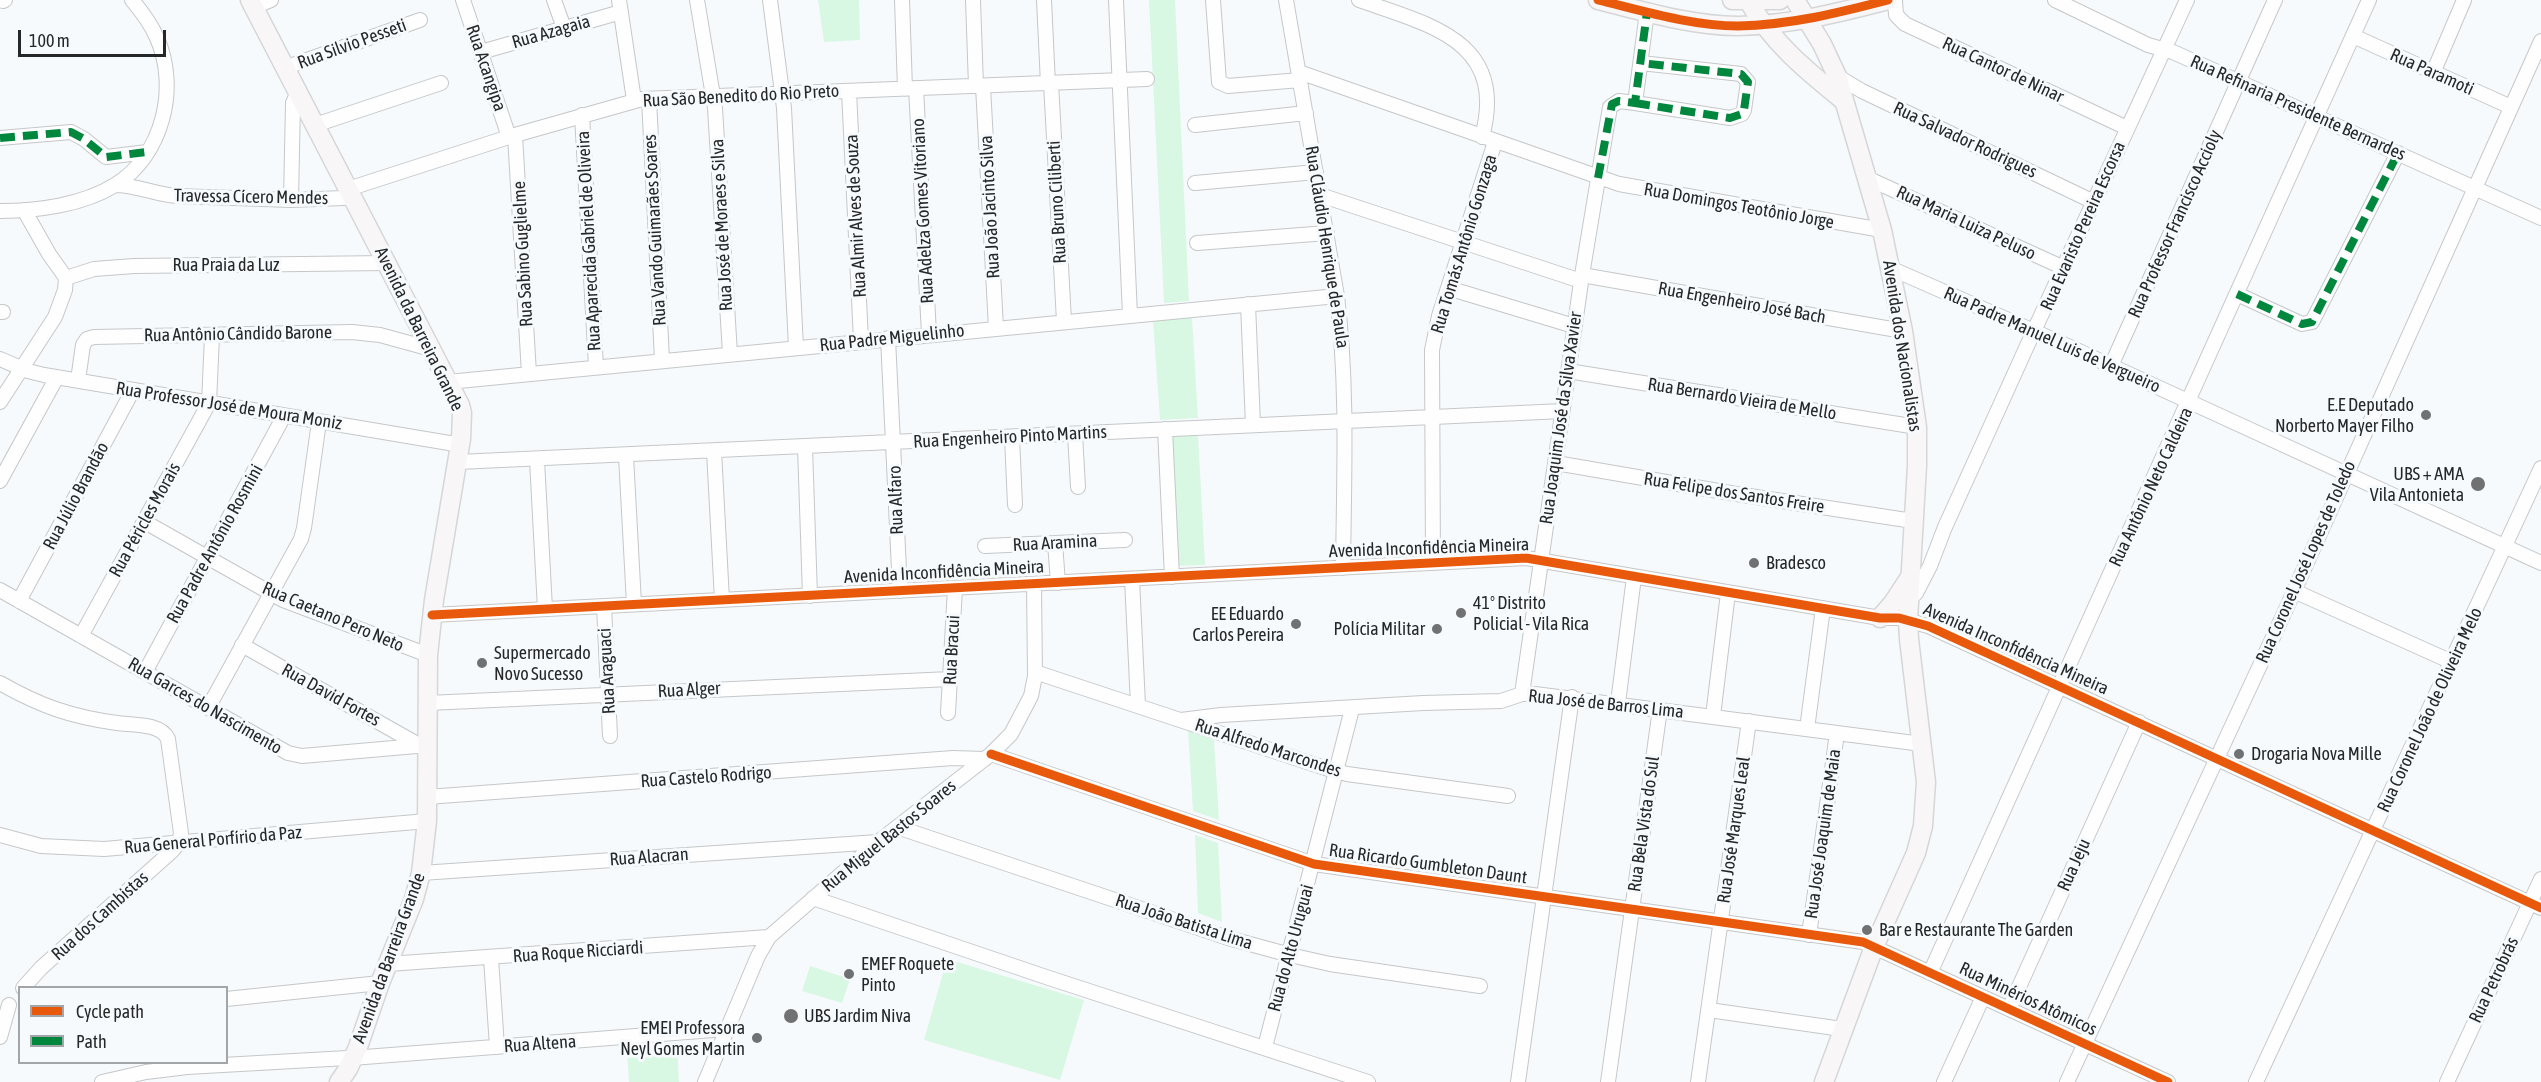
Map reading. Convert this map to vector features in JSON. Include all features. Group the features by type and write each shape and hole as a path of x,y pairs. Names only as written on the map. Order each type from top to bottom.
{"main road":[{"path":"1598,0 1647,12 1737,26 1763,24 1813,28 1888,0"},
{"path":"1743,1 1780,0"},
{"name":"Avenida dos Nacionalistas","path":"1795,0 1813,28 1837,76 1882,230 1903,331 1917,427 1917,466 1908,620 1926,782 1923,826 1916,853 1874,947 1824,1082"},
{"path":"1743,1 1790,54 1844,100"},
{"name":"Avenida da Barreira Grande","path":"251,3 462,409 459,454 432,615 428,655 428,703 424,745 427,821 421,873 414,899 347,1072"},
{"path":"1790,54 1809,60 1814,57 1819,45 1813,28"},
{"path":"1880,618 1903,590 1910,575"}],"street":[{"path":"0,211 24,210 80,200 115,185 145,156 161,124 167,76 158,40 144,14 132,0"},
{"path":"251,3 271,0"},
{"name":"Rua Acangipa","path":"463,0 512,136"},
{"path":"554,0 564,28"},
{"name":"Rua José de Moraes e Silva","path":"698,0 714,96 730,354"},
{"path":"770,0 783,94 796,347"},
{"name":"Rua Adelza Gomes Vitoriano","path":"902,0 929,334"},
{"name":"Rua João Jacinto Silva","path":"973,0 996,328"},
{"name":"Rua Bruno Ciliberti","path":"1044,0 1064,321"},
{"path":"1116,0 1130,315"},
{"path":"1214,0 1219,82 1228,86 1299,76"},
{"name":"Rua Cláudio Henrique de Paula","path":"1286,0 1327,233 1344,363 1343,568"},
{"name":"Rua Tomás Antônio Gonzaga","path":"1359,0 1438,28 1468,52 1485,82 1489,140 1463,243 1448,288 1432,350 1433,563"},
{"name":"Rua Cantor de Ninar","path":"1895,0 1896,15 1905,24 2127,128"},
{"name":"Rua Refinaria Presidente Bernardes","path":"2055,0 2148,45 2174,52 2541,218"},
{"name":"Rua Evaristo Pereira Escorsa","path":"1910,598 1916,593 1936,551 2162,50 2187,0"},
{"name":"Rua Professor Francisco Accioly","path":"2110,366 2275,0"},
{"name":"Rua Antônio Neto Caldeira","path":"1930,973 2369,0"},
{"path":"2433,73 2464,0"},
{"name":"Rua Azagaia","path":"481,52 564,28 620,6"},
{"name":"Rua Vando Guimarães Soares","path":"620,6 641,100 662,360"},
{"path":"1641,63 1741,74 1748,82 1744,110 1742,114 1730,118 1635,103 1647,12"},
{"name":"Rua Silvio Pesseti","path":"284,68 420,20"},
{"name":"Rua Paramoti","path":"2353,36 2511,107"},
{"name":"Rua Coronel José Lopes de Toledo","path":"2067,1082 2294,591 2541,41"},
{"name":"Rua Domingos Teotônio Jorge","path":"1299,76 1598,178 1647,190 1882,230"},
{"name":"Rua Salvador Rodrigues","path":"1837,76 1862,91 2094,202"},
{"name":"Rua São Benedito do Rio Preto","path":"350,192 512,136 641,100 1147,79"},
{"path":"315,125 441,83"},
{"name":"Rua Almir Alves de Souza","path":"849,91 861,340"},
{"path":"291,200 293,103 297,94"},
{"name":"Rua Joaquim José da Silva Xavier","path":"1522,694 1539,561 1556,462 1581,278 1612,104 1619,101 1635,103"},
{"path":"1195,125 1306,113"},
{"name":"Rua Aparecida Gabriel de Oliveira","path":"582,115 596,367"},
{"path":"0,138 64,131 78,135 105,157 145,156"},
{"name":"Rua Sabino Guglielme","path":"512,136 529,374"},
{"path":"2237,294 2302,324 2312,322 2398,153"},
{"name":"Travessa Cícero Mendes","path":"145,156 149,192"},
{"path":"1195,183 1316,172"},
{"name":"Rua Maria Luiza Peluso","path":"1867,178 2064,268"},
{"name":"Travessa Cícero Mendes","path":"115,185 178,196 291,200 344,198 350,192"},
{"name":"Rua Engenheiro José Bach","path":"1320,195 1463,243 1581,278 1903,331"},
{"path":"0,402 55,317 65,290 66,278 49,254 24,210"},
{"path":"1197,243 1327,233"},
{"name":"Rua Praia da Luz","path":"66,278 94,269 134,266 387,263"},
{"name":"Rua Padre Manuel Luis de Vergueiro","path":"1890,268 2541,563"},
{"path":"1448,288 1574,326"},
{"name":"Rua Padre Miguelinho","path":"448,382 861,340 1337,296"},
{"path":"1248,304 1253,425"},
{"name":"Rua Antônio Cândido Barone","path":"78,381 82,345 87,339 359,332 431,349"},
{"path":"209,403 212,336"},
{"name":"Rua Alfaro","path":"888,338 900,591"},
{"name":"Rua Professor José de Moura Moniz","path":"0,359 22,368 57,377 319,422 459,454"},
{"name":"Rua Bernardo Vieira de Mello","path":"1568,370 1917,427"},
{"path":"0,481 57,377"},
{"name":"Rua Júlio Brandão","path":"19,601 133,390"},
{"name":"Rua Péricles Morais","path":"81,636 209,403"},
{"name":"Rua Engenheiro Pinto Martins","path":"459,454 537,460 1563,411"},
{"name":"Rua Padre Antônio Rosmini","path":"145,672 284,416"},
{"path":"208,708 271,594 304,528 319,422"},
{"path":"1165,429 1172,577"},
{"path":"1075,434 1078,487"},
{"path":"1012,437 1015,505"},
{"path":"805,447 810,596"},
{"path":"714,451 722,600"},
{"path":"626,456 634,604"},
{"path":"537,460 545,609"},
{"name":"Rua Felipe dos Santos Freire","path":"1556,462 1730,493 1913,521"},
{"name":"Rua Coronel João de Oliveira Melo","path":"2256,1082 2541,468"},
{"name":"Rua Caetano Pero Neto","path":"145,522 271,594 428,655"},
{"name":"Rua Aramina","path":"985,546 1125,540"},
{"path":"1055,543 1058,583"},
{"path":"1912,548 1916,553 1927,556 1936,551"},
{"name":"Avenida Inconfidência Mineira","path":"432,615 1526,558 1880,618 1908,620 1928,626 2535,905"},
{"path":"1618,703 1634,577"},
{"path":"1132,579 1138,705"},
{"name":"Rua Miguel Bastos Soares","path":"705,1082 726,1029 769,937 878,842 988,756 1011,734 1031,696 1035,672 1034,584"},
{"name":"Rua Bracui","path":"948,713 955,588"},
{"name":"Rua Garces do Nascimento","path":"0,590 294,755 424,745"},
{"path":"2294,591 2452,662"},
{"path":"1713,716 1728,593"},
{"name":"Rua Araguaci","path":"604,606 610,736"},
{"path":"1808,729 1823,608"},
{"name":"Rua David Fortes","path":"242,645 424,745"},
{"name":"Rua Alfredo Marcondes","path":"1035,672 1337,771 1508,796"},
{"name":"Rua Alger","path":"428,703 950,679"},
{"path":"0,683 49,708 80,718 160,730 168,739 181,825 179,843"},
{"name":"Rua José de Barros Lima","path":"1181,720 1221,715 1423,703 1501,701 1522,694 1572,697 1922,744"},
{"path":"1518,1082 1572,697"},
{"name":"Rua do Alto Uruguai","path":"1265,1047 1314,864 1352,709"},
{"name":"Rua Bela Vista do Sul","path":"1608,1082 1660,709"},
{"name":"Rua José Marques Leal","path":"1698,1082 1749,721"},
{"name":"Rua Jeju","path":"2009,1009 2139,722"},
{"name":"Rua José Joaquim de Maia","path":"1809,935 1837,733"},
{"name":"Rua Castelo Rodrigo","path":"427,796 988,756"},
{"name":"Rua Ricardo Gumbleton Daunt","path":"988,756 1314,864 1863,942 1874,947"},
{"name":"Rua General Porfírio da Paz","path":"0,835 41,846 104,849 427,821"},
{"name":"Rua João Batista Lima","path":"897,827 1228,938 1290,955 1350,967 1480,986"},
{"name":"Rua Alacran","path":"421,873 878,842"},
{"name":"Rua dos Cambistas","path":"24,986 179,843"},
{"name":"Rua Petrobrás","path":"2447,1082 2535,905 2541,879"},
{"path":"813,898 1368,1082"},
{"name":"Rua Roque Ricciardi","path":"388,964 769,937"},
{"name":"Rua Minérios Atômicos","path":"1874,947 2168,1082"},
{"path":"491,958 497,1047"},
{"path":"228,999 380,982"},
{"path":"0,1044 0,1037 18,996"},
{"path":"1944,1082 1983,997"},
{"path":"1708,1010 1842,1029"},
{"name":"Rua Altena","path":"102,1082 146,1072 187,1067 347,1072 497,1047 726,1029"}],"green space":[{"path":"818,0 859,0 860,40 824,42"},
{"path":"1149,0 1175,0 1189,301 1164,303"},
{"path":"1192,317 1198,418 1160,420 1153,320"},
{"path":"1198,435 1205,565 1178,566 1170,437"},
{"path":"1188,730 1214,740 1219,820 1193,811"},
{"path":"1195,835 1218,843 1222,922 1198,913"},
{"path":"947,959 1084,1000 1060,1080 924,1040"},
{"path":"810,966 850,979 842,1003 802,991"},
{"path":"677,1046 679,1082 629,1082 627,1050"}],"marked path":[{"path":"1598,178 1612,104 1619,101 1635,103 1647,12"},
{"path":"1635,103 1730,118 1742,114 1744,110 1748,82 1741,74 1641,63"},
{"path":"0,138 71,132 84,139 106,157 147,152"},
{"path":"2237,294 2302,324 2312,322 2398,153"}],"cycle path":[{"path":"1598,0 1685,21 1738,26 1795,21 1888,0"},
{"path":"432,615 1526,558 1880,618 1899,618 1928,626 2541,908"},
{"path":"991,754 1314,864 1863,942 2168,1082"}],"place":[{"name":"E.E Deputado Norberto Mayer Filho","path":"2426,415"},
{"name":"UBS + AMA Vila Antonieta","path":"2478,484"},
{"name":"Bradesco","path":"1754,563"},
{"name":"41º Distrito Policial - Vila Rica","path":"1461,613"},
{"name":"EE Eduardo Carlos Pereira","path":"1296,624"},
{"name":"Polícia Militar","path":"1437,629"},
{"name":"Supermercado Novo Sucesso","path":"482,663"},
{"name":"Drogaria Nova Mille","path":"2239,754"},
{"name":"Bar e Restaurante The Garden","path":"1867,930"},
{"name":"EMEF Roquete Pinto","path":"849,974"},
{"name":"UBS Jardim Niva","path":"791,1016"},
{"name":"EMEI Professora Neyl Gomes Martin","path":"757,1038"}]}
